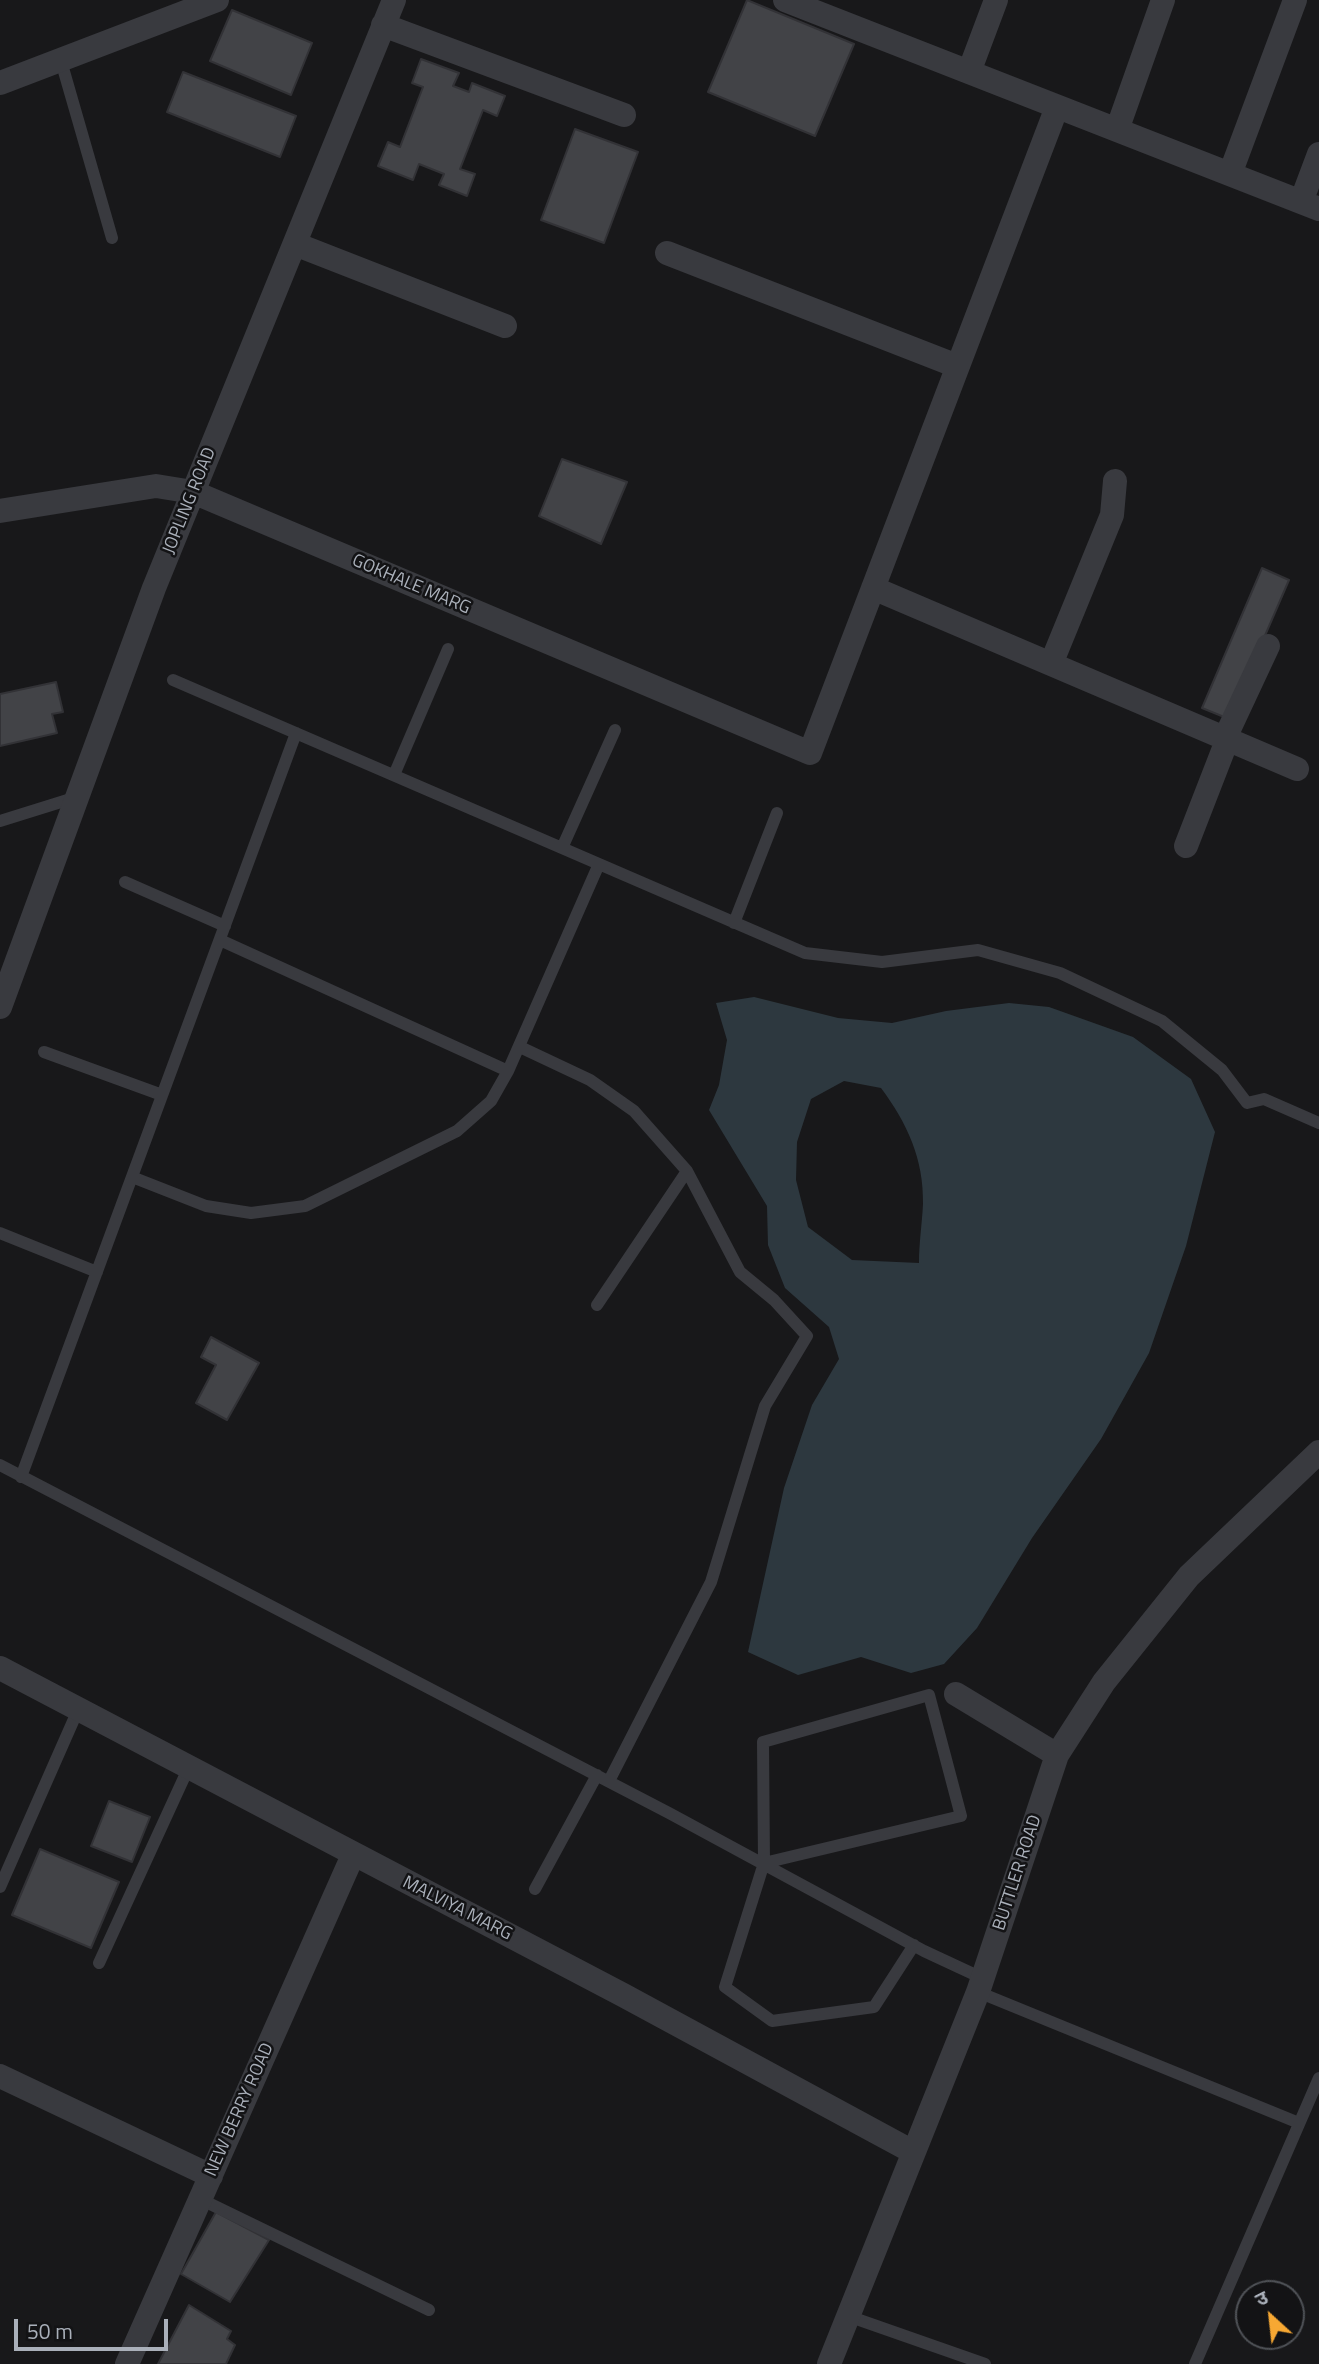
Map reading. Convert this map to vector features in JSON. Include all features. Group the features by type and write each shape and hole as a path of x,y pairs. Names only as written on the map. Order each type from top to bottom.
{"street":[{"path":"0,83 217,0"},
{"name":"JOPLING ROAD","path":"0,1007 154,588 394,0"},
{"path":"785,0 1310,205 1319,154"},
{"path":"969,72 996,0"},
{"path":"1117,130 1163,0"},
{"path":"1230,174 1295,0"},
{"path":"383,25 624,115"},
{"path":"1057,107 873,588 1297,769"},
{"path":"295,244 505,326"},
{"path":"667,253 957,366"},
{"path":"1051,664 1112,515 1115,481"},
{"name":"GOKHALE MARG","path":"0,511 156,486 193,492 810,753 873,588"},
{"path":"1186,846 1226,743 1225,738 1268,646"},
{"name":"BUTTLER ROAD","path":"829,2364 980,1985 1057,1755 1104,1682 1189,1576 1319,1452"},
{"name":"MALVIYA MARG","path":"0,1668 623,1995 913,2152"},
{"path":"956,1694 1057,1755"},
{"name":"NEW BERRY ROAD","path":"127,2364 353,1855"},
{"path":"0,2076 211,2176"}],"lane":[{"path":"61,61 112,239"},
{"path":"394,775 448,649"},
{"path":"173,680 805,953 882,962 978,950 1060,973 1162,1021 1222,1070 1247,1103 1264,1099 1319,1123"},
{"path":"562,848 615,730"},
{"path":"22,1477 296,733"},
{"path":"0,821 77,797"},
{"path":"734,922 777,813"},
{"path":"132,1177 206,1206 251,1213 305,1206 457,1131 491,1101 508,1071 599,864"},
{"path":"125,882 225,926"},
{"path":"220,940 508,1071"},
{"path":"520,1047 590,1080 634,1111 687,1171 740,1272 774,1300 807,1336 765,1406 711,1582 609,1781"},
{"path":"44,1052 162,1095"},
{"path":"597,1305 687,1171"},
{"path":"0,1233 97,1272"},
{"path":"0,1465 764,1863 914,1945 980,1985 1299,2123"},
{"path":"764,1863 961,1816 929,1695 763,1742 764,1863 725,1987 772,2021 874,2007 914,1945"},
{"path":"0,1887 78,1710"},
{"path":"99,1964 188,1769"},
{"path":"535,1889 597,1775"},
{"path":"1195,2364 1299,2123 1313,2107 1319,2078"},
{"path":"200,2199 429,2310"},
{"path":"848,2316 985,2364"}],"shaded area":[{"path":"754,997 838,1018 892,1023 946,1011 1009,1003 1049,1007 1133,1037 1191,1079 1215,1132 1186,1246 1149,1353 1101,1439 1032,1538 977,1628 944,1664 911,1673 861,1657 798,1675 748,1652 784,1488 812,1405 839,1359 829,1327 785,1288 768,1245 767,1206 709,1110 719,1085 727,1040 716,1003","holes":["844,1081 881,1088 906,1128 921,1172 923,1204 919,1263 852,1260 808,1227 796,1180 797,1142 811,1099"]}],"building":[{"path":"747,0 854,44 815,136 708,92"},
{"path":"232,10 312,43 291,95 210,61"},
{"path":"421,59 459,73 453,86 469,92 472,83 505,96 497,116 483,110 460,169 475,174 467,196 439,185 444,174 419,164 413,180 378,166 388,142 400,147 423,87 412,83"},
{"path":"183,72 296,116 280,157 167,112"},
{"path":"575,129 638,152 604,243 541,220"},
{"path":"562,459 627,482 601,544 539,516"},
{"path":"1262,568 1289,580 1229,719 1202,708"},
{"path":"56,682 63,712 52,714 57,733 0,746 0,694"},
{"path":"211,1337 259,1363 227,1420 196,1403 216,1365 201,1357"},
{"path":"109,1801 150,1817 132,1862 91,1846"},
{"path":"40,1849 119,1882 91,1948 12,1915"},
{"path":"216,2212 269,2240 230,2302 181,2274"},
{"path":"189,2305 231,2331 227,2339 235,2345 226,2364 158,2364"}]}
